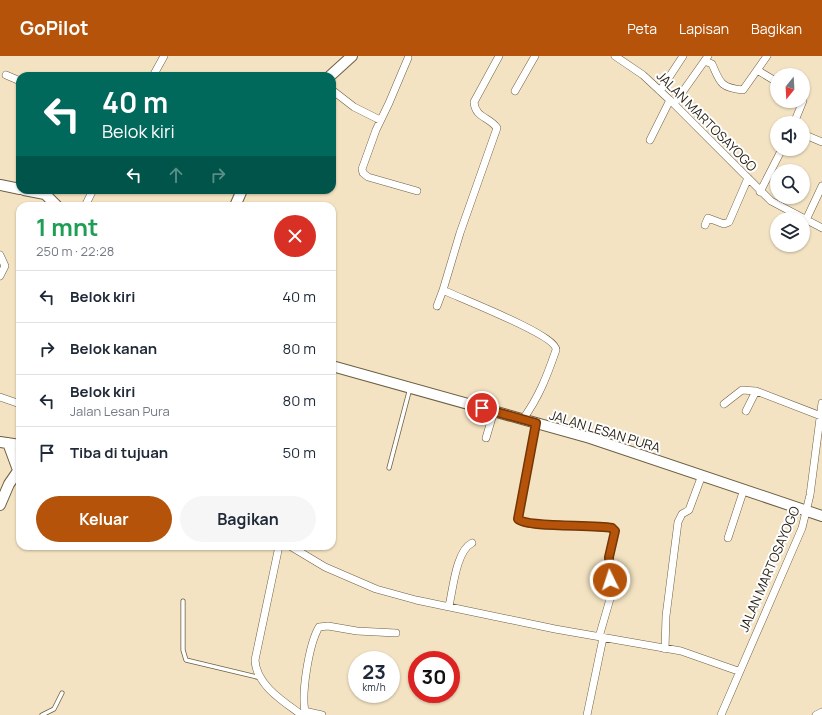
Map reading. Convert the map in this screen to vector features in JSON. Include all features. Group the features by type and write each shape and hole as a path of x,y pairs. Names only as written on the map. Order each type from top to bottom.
{"street":[{"path":"155,72 164,56"},
{"path":"334,72 352,56"},
{"path":"437,306 460,233 497,128 495,124 479,115 475,109 474,102 499,56"},
{"path":"514,91 535,56"},
{"name":"JALAN MARTOSAYOGO","path":"616,56 643,75 672,102 748,178 760,192 771,201 791,212"},
{"path":"660,91 683,56"},
{"path":"650,140 672,102 707,59 712,64 719,81 728,87 739,90 745,89 767,56"},
{"path":"408,58 389,103 380,120 365,159 363,173 371,178 417,191"},
{"path":"758,70 770,78"},
{"path":"6,75 16,79"},
{"path":"336,93 354,107 380,120"},
{"path":"810,137 822,142"},
{"path":"760,192 778,156"},
{"path":"705,225 709,218 724,224 729,222 748,178"},
{"path":"0,185 16,188"},
{"path":"810,212 822,186"},
{"name":"JALAN MARTOSAYOGO","path":"810,222 822,228"},
{"path":"0,255 5,266 0,276"},
{"path":"443,290 535,330 556,347 541,391 536,401 522,419"},
{"name":"JALAN LESAN PURA","path":"336,367 590,438 808,510 822,516"},
{"path":"724,404 742,390 756,391 821,416"},
{"path":"746,411 756,391"},
{"path":"0,397 16,403"},
{"name":"JALAN MARTOSAYOGO","path":"721,715 738,671 788,560 808,510 822,404"},
{"path":"486,438 494,411"},
{"path":"536,423 518,519 530,524 609,528 615,531 609,557 610,599 601,637 587,715"},
{"path":"4,443 16,444"},
{"path":"4,443 16,464"},
{"path":"0,505 16,475"},
{"path":"665,648 666,616 678,522 682,514 689,510 702,475"},
{"path":"728,538 744,489"},
{"path":"449,606 460,559 467,546 472,543"},
{"path":"278,550 254,660 255,666 262,679 279,699 304,714 322,715"},
{"path":"296,550 325,568 361,585 416,600 601,637 665,648 696,656 738,671"},
{"path":"304,714 303,698 311,651 319,627 328,626 357,631 396,633"},
{"path":"816,715 822,712"}],"lane":[{"path":"388,468 410,388"},
{"path":"183,601 183,650 186,660 262,679"},
{"path":"42,715 54,708 62,693"}],"route":[{"path":"482,408 536,423 523,499 518,519 519,521 530,524 612,528 615,531 615,534 609,552 610,580"}]}
